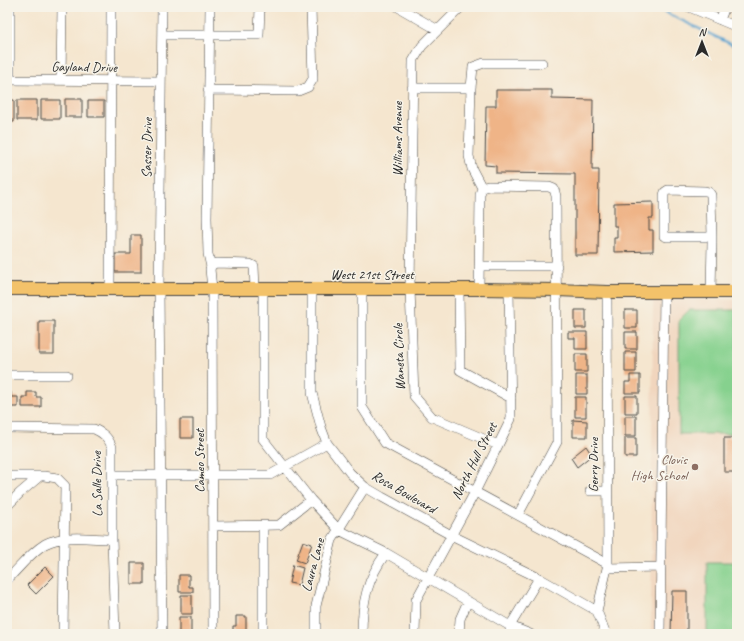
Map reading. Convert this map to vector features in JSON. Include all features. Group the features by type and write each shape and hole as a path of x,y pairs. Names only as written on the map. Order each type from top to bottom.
{"main road":[{"name":"West 21st Street","path":"7,289 479,289 607,292 737,292"}],"street":[{"path":"8,80 10,7"},
{"path":"61,80 62,7"},
{"path":"110,7 110,289"},
{"name":"Sasser Drive","path":"162,7 159,289 162,475 162,634"},
{"name":"Cameo Street","path":"210,7 207,218 208,254 211,267 212,289 213,634"},
{"path":"162,35 259,35 260,7"},
{"path":"208,90 298,91 308,87 313,79 311,7"},
{"path":"398,7 438,30"},
{"name":"Williams Avenue","path":"410,290 413,61 422,46 461,7"},
{"path":"689,7 737,27"},
{"path":"720,20 725,7"},
{"path":"479,289 480,194 482,188 472,169 469,156 473,67 484,63 542,63"},
{"name":"Gayland Drive","path":"8,80 161,81"},
{"path":"412,88 471,88"},
{"path":"482,188 488,186 549,186 554,189 556,196 557,442 518,515"},
{"path":"711,292 712,237 711,195 709,192 705,191 668,190 665,192 664,236 712,237"},
{"path":"211,267 216,263 250,264 254,266 259,289 263,439 311,500 339,530 386,553 429,578 468,601 510,630 530,634"},
{"path":"479,266 557,266"},
{"name":"Rosa Boulevard","path":"312,289 312,393 320,427 327,442 350,473 366,487 451,535 539,578 597,610"},
{"path":"459,289 460,370 511,398"},
{"path":"362,290 362,407 385,443 518,515 607,566 661,567"},
{"name":"Waneta Circle","path":"410,290 414,396 432,417 498,445"},
{"name":"North Hull Street","path":"415,634 416,600 475,492 511,419 509,290"},
{"name":"Gerry Drive","path":"597,610 607,566 607,292"},
{"path":"660,634 664,292"},
{"path":"7,375 67,375"},
{"name":"La Salle Drive","path":"7,428 94,429 104,434 109,440 112,447 112,539 115,634"},
{"path":"112,475 270,475 327,442"},
{"path":"7,476 40,476 57,478 65,486 63,634"},
{"path":"7,506 40,476"},
{"name":"Laura Lane","path":"316,634 316,606 332,540 366,487"},
{"path":"590,491 607,492"},
{"path":"212,526 279,525 311,500"},
{"path":"263,526 263,634"},
{"path":"7,580 36,550 52,541 64,539 112,539"},
{"path":"362,634 362,615 365,595 378,563 386,553"},
{"path":"510,630 539,578"},
{"path":"459,634 460,619 468,601"},
{"path":"597,610 606,634"}],"shaded area":[{"name":"Clovis High School","path":"653,299 737,300 737,634 651,634"}],"green space":[{"path":"689,310 737,310 737,434 679,434 679,320"},
{"path":"707,562 737,562 737,634 707,634"}],"building":[{"path":"496,90 552,90 552,99 593,100 592,170 599,170 598,255 575,255 575,174 496,173 496,166 485,165 486,106 496,106"},
{"path":"65,99 82,99 82,117 65,117"},
{"path":"7,100 14,100 14,122 7,122"},
{"path":"17,100 37,100 37,120 17,120"},
{"path":"41,100 60,100 60,119 41,119"},
{"path":"88,101 104,101 104,117 88,117"},
{"path":"653,202 653,218 649,218 649,230 653,230 653,251 614,252 614,238 617,238 617,226 614,226 614,203"},
{"path":"131,235 141,235 141,272 115,272 115,254 131,254"},
{"path":"575,310 586,310 586,328 575,328"},
{"path":"625,310 637,310 637,328 625,328"},
{"path":"39,321 54,321 54,354 39,354"},
{"path":"568,332 587,332 587,349 575,349 575,338 568,338"},
{"path":"625,332 637,332 637,349 625,349"},
{"path":"625,352 636,352 636,372 625,372"},
{"path":"575,354 587,354 587,372 575,372"},
{"path":"576,375 587,375 587,394 576,394"},
{"path":"630,375 640,375 640,393 625,393 625,382 630,382"},
{"path":"7,392 11,392 11,397 18,397 18,407 7,407"},
{"path":"27,392 36,392 36,397 41,397 41,407 22,407 22,397 27,397"},
{"path":"625,396 637,396 637,413 625,413"},
{"path":"575,397 586,397 586,417 575,417"},
{"path":"625,416 636,416 636,436 625,436"},
{"path":"180,419 193,419 193,438 180,438"},
{"path":"573,420 587,421 587,437 573,437"},
{"path":"625,438 636,438 636,457 625,457"},
{"path":"724,438 737,438 737,472 724,472"},
{"path":"586,446 592,455 577,467 571,458"},
{"path":"303,541 312,544 305,563 296,560"},
{"path":"131,563 144,563 144,584 131,584"},
{"path":"293,565 303,568 299,585 289,583"},
{"path":"45,567 54,576 36,594 27,585"},
{"path":"179,575 189,575 189,587 193,587 193,592 179,592"},
{"path":"672,591 687,591 687,634 671,634"},
{"path":"181,595 192,595 192,614 181,614"},
{"path":"236,616 246,616 246,633 233,633 233,626 236,626"},
{"path":"179,617 191,617 191,634 179,634"},
{"path":"82,629 94,629 94,634 82,634"}],"waterway":[{"path":"654,7 737,47"}],"place":[{"name":"Clovis High School","path":"695,467"}]}
